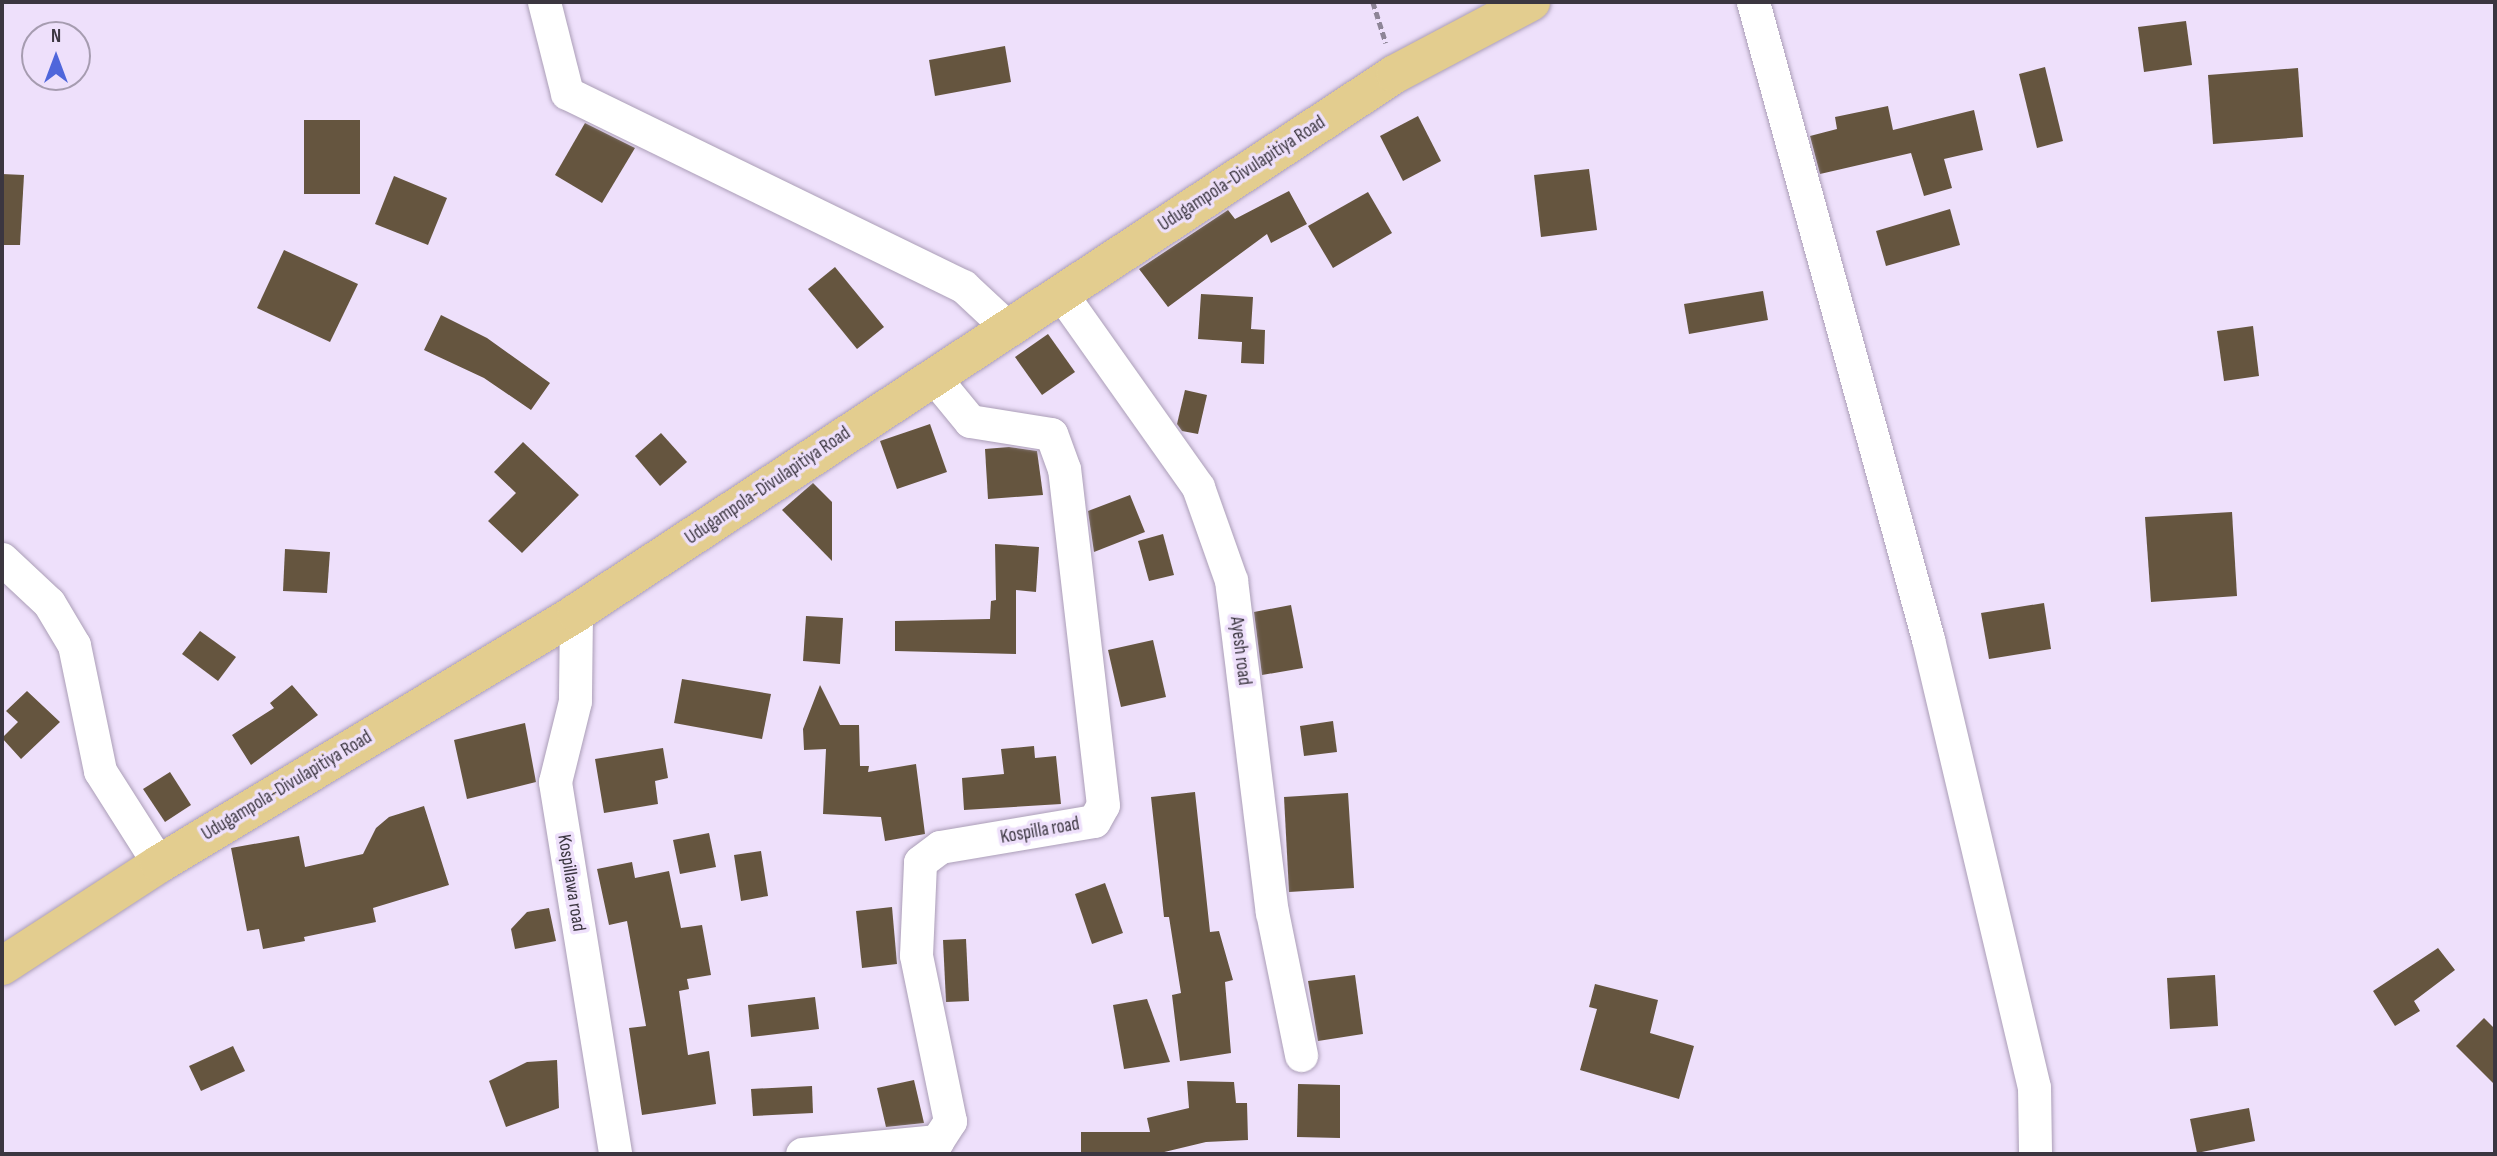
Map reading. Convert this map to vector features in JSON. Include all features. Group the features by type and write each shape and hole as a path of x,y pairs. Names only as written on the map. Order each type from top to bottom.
{"main road":[{"name":"Udugampola-Divulapitiya Road","path":"2,966 159,864 576,613 1395,74 1531,2"}],"street":[{"path":"544,2 568,93 963,286 1007,327"},
{"path":"1753,2 1928,639 2034,1087 2035,1154"},
{"name":"Ayesh road","path":"1060,292 1198,486 1231,580 1272,912 1301,1055"},
{"name":"Kospilla road","path":"802,1154 937,1141 950,1121 916,955 920,862 940,846 1094,821 1103,805 1064,469 1051,434 970,421 933,376"},
{"path":"2,559 49,603 74,645 100,771 159,864"},
{"name":"Kospillawa road","path":"576,613 575,701 555,782 615,1154"}],"path":[{"path":"1373,2 1395,74"}],"building":[{"path":"2186,21 2192,65 2144,72 2138,27"},
{"path":"1005,46 1011,82 935,96 929,60"},
{"path":"2045,67 2063,141 2037,148 2019,74"},
{"path":"2298,68 2303,137 2213,144 2208,75"},
{"path":"1888,106 1893,130 1974,110 1983,150 1944,159 1952,188 1924,196 1911,153 1820,174 1810,136 1837,129 1835,117"},
{"path":"1418,116 1441,161 1403,181 1380,136"},
{"path":"304,120 360,120 360,194 304,194"},
{"path":"585,123 635,148 602,203 555,175"},
{"path":"1589,169 1597,230 1541,237 1534,175"},
{"path":"2,174 24,175 20,245 2,245"},
{"path":"394,176 447,198 428,245 375,224"},
{"path":"1289,191 1307,224 1271,243 1267,234 1168,307 1139,269 1228,210 1235,219"},
{"path":"1368,192 1392,233 1333,268 1308,226"},
{"path":"1950,209 1960,245 1886,266 1876,231"},
{"path":"284,250 358,284 330,342 257,308"},
{"path":"835,267 884,327 857,349 808,289"},
{"path":"1763,291 1768,320 1689,334 1684,304"},
{"path":"1201,294 1253,297 1251,329 1265,330 1264,364 1241,363 1242,342 1198,339"},
{"path":"441,315 487,338 550,383 531,410 484,378 424,350"},
{"path":"2253,326 2259,376 2224,381 2217,331"},
{"path":"1048,334 1075,372 1042,395 1015,357"},
{"path":"1185,390 1207,395 1198,434 1182,431 1177,424"},
{"path":"930,424 947,472 897,489 880,441"},
{"path":"661,433 687,462 660,486 635,456"},
{"path":"523,442 579,495 522,553 488,521 516,493 494,472"},
{"path":"1009,447 1037,451 1043,495 988,499 985,449"},
{"path":"813,483 832,502 832,561 782,510"},
{"path":"1130,495 1145,532 1094,552 1088,511"},
{"path":"2232,512 2237,596 2151,602 2145,517"},
{"path":"1163,534 1174,575 1149,581 1138,541"},
{"path":"995,544 1039,547 1036,592 1016,590 1016,654 895,651 895,621 990,619 991,601 996,600"},
{"path":"285,549 330,552 327,593 283,591"},
{"path":"2044,603 2051,649 1989,659 1981,613"},
{"path":"1291,605 1303,668 1262,675 1254,612"},
{"path":"806,616 843,618 840,664 803,661"},
{"path":"200,631 236,657 218,681 182,654"},
{"path":"1153,640 1166,697 1121,707 1108,650"},
{"path":"682,679 771,694 762,739 674,723"},
{"path":"292,685 318,715 251,765 232,735 274,708 270,703"},
{"path":"820,685 840,725 859,725 860,766 869,766 868,772 916,764 925,834 885,841 881,817 823,814 826,749 804,750 803,729"},
{"path":"27,691 60,722 21,759 2,738 18,722 6,711"},
{"path":"1333,721 1337,752 1304,756 1300,726"},
{"path":"525,723 536,782 467,799 454,740"},
{"path":"1034,746 1035,758 1056,756 1061,804 964,810 962,778 1004,774 1001,749"},
{"path":"663,748 668,778 655,781 658,804 604,813 595,759"},
{"path":"170,772 191,805 165,822 143,789"},
{"path":"1195,792 1210,932 1219,931 1233,980 1225,982 1231,1053 1180,1061 1172,995 1181,993 1169,917 1164,917 1151,797"},
{"path":"1348,793 1354,888 1289,892 1284,797"},
{"path":"424,806 449,885 373,908 376,922 304,937 305,941 263,949 259,929 247,931 231,848 299,836 305,867 363,854 376,828 389,817"},
{"path":"709,833 716,867 680,874 673,840"},
{"path":"761,851 768,896 741,901 734,855"},
{"path":"632,862 635,878 669,871 681,928 702,925 711,975 687,979 689,989 679,991 688,1055 709,1051 716,1104 642,1115 629,1028 646,1026 627,921 609,925 597,869"},
{"path":"1105,883 1123,933 1092,944 1075,894"},
{"path":"892,907 897,964 862,968 856,911"},
{"path":"549,908 556,941 515,949 511,929 527,912"},
{"path":"966,939 969,1001 946,1002 943,940"},
{"path":"2438,948 2455,970 2414,1001 2420,1011 2395,1026 2373,991"},
{"path":"1355,975 1363,1034 1318,1041 1308,981"},
{"path":"2215,975 2218,1026 2170,1029 2167,978"},
{"path":"1595,984 1658,1000 1650,1033 1694,1046 1679,1099 1580,1070 1597,1009 1589,1007"},
{"path":"815,997 819,1029 751,1037 748,1005"},
{"path":"1147,999 1170,1062 1124,1069 1113,1005"},
{"path":"2484,1018 2495,1029 2495,1085 2456,1046"},
{"path":"233,1046 245,1071 201,1091 189,1066"},
{"path":"557,1060 559,1108 506,1127 489,1081 527,1062"},
{"path":"914,1080 924,1123 886,1127 877,1088"},
{"path":"1187,1081 1234,1082 1236,1103 1247,1103 1248,1140 1206,1142 1156,1154 1081,1154 1081,1132 1150,1132 1147,1118 1189,1108"},
{"path":"1298,1084 1340,1085 1340,1138 1297,1137"},
{"path":"812,1086 813,1113 753,1116 751,1089"},
{"path":"2249,1108 2255,1141 2197,1153 2190,1119"}]}
